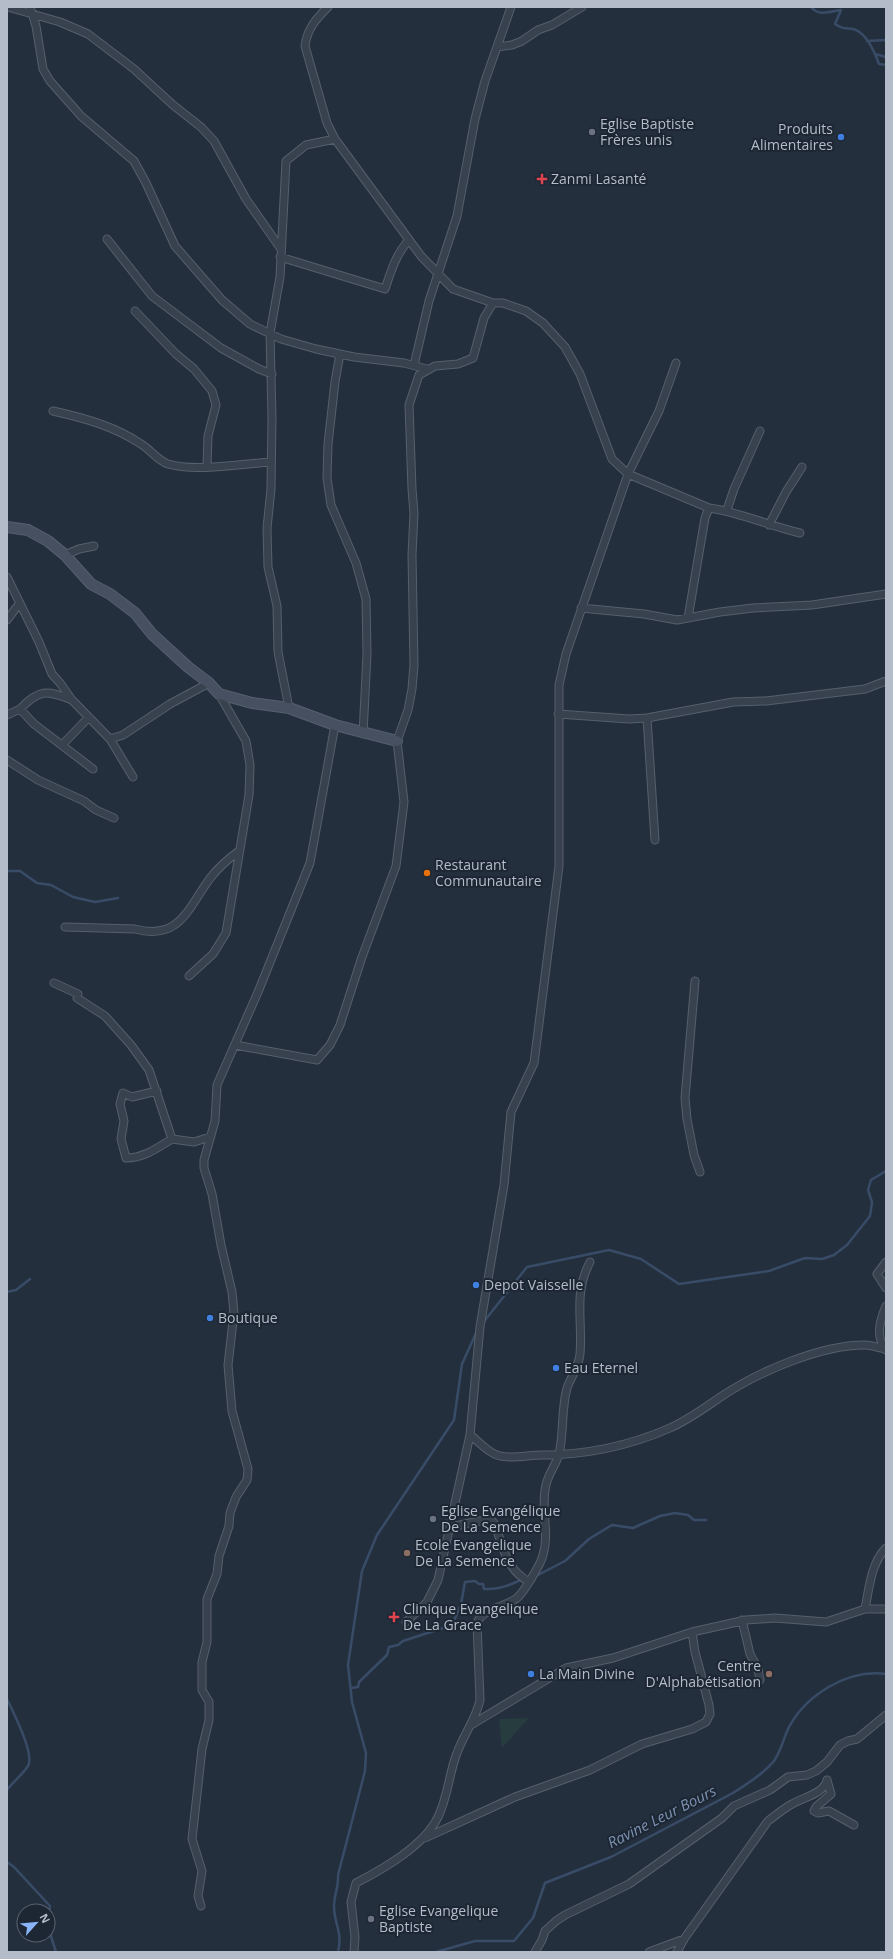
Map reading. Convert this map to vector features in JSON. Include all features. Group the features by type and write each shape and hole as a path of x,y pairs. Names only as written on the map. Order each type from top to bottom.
{"street":[{"path":"8,7 30,10 88,34 134,69 173,105 201,127 214,141 246,199 280,253 385,289 400,250 409,240"},
{"path":"328,7 315,20 306,35 305,46 327,123 334,139 409,240 437,274 453,289 493,303 503,303 526,311 543,323 565,347 580,374 612,459 628,474 709,508 727,510 769,525 800,533"},
{"path":"414,365 437,274 457,216 475,119 485,81 511,7"},
{"path":"497,47 512,45 522,41 538,30 552,25 582,7"},
{"path":"30,10 36,26 43,69 50,81 80,116 134,161 146,183 175,246 222,300 250,324 281,339 316,349 414,365 427,369 458,364 472,358 484,318 493,303"},
{"path":"289,708 278,652 277,606 268,567 267,528 271,488 272,374 270,333 280,277 280,253 286,161 306,145 334,139"},
{"path":"107,238 152,296 220,348 259,370 272,374"},
{"path":"135,311 176,354 194,369 212,391 216,405 208,436 207,466"},
{"path":"340,354 335,382 328,444 327,478 330,505 356,563 366,599 367,654 363,734"},
{"path":"406,1622 427,1602 438,1580 470,1434 480,1326 504,1185 512,1112 534,1063 559,866 558,714 560,677 581,608 628,474 656,418 676,363"},
{"path":"235,1045 248,1046 317,1060 330,1045 340,1025 362,957 396,866 404,802 397,741 408,710 412,690 414,665 412,555 414,514 409,405 419,375 427,369"},
{"path":"53,411 86,418 115,429 141,444 166,463 175,465 207,466 271,462"},
{"path":"727,510 734,489 760,431"},
{"path":"769,525 786,492 802,467"},
{"path":"688,618 705,518 709,508"},
{"path":"7,527 28,530 48,541 65,555 91,584 110,594 135,613 152,634 188,667 209,682 218,694 246,741 249,756 249,795 245,828 238,851 234,890 226,933 213,954 189,976"},
{"path":"65,555 79,549 94,546"},
{"path":"7,578 39,642 52,674 88,718 110,739 133,777"},
{"path":"581,608 644,614 677,620 753,608 812,605 886,594"},
{"path":"7,620 19,604"},
{"path":"558,714 629,719 647,718 732,702 766,701 865,689 886,681"},
{"path":"110,739 123,735 170,704 209,682"},
{"path":"7,715 20,709 31,699 43,692 72,700"},
{"path":"218,694 252,703 289,708 363,734 397,741"},
{"path":"20,709 34,724 63,744 93,769"},
{"path":"63,744 88,718"},
{"path":"647,718 655,840"},
{"path":"201,1906 198,1896 202,1871 192,1839 202,1749 209,1720 209,1702 202,1690 202,1662 207,1642 207,1599 217,1574 220,1556 229,1526 230,1513 236,1497 247,1480 248,1469 232,1411 228,1365 234,1313 232,1292 221,1245 212,1194 204,1168 204,1160 215,1122 217,1085 310,863 335,725"},
{"path":"7,760 38,780 84,801 96,810 114,818"},
{"path":"65,927 134,929 149,932 164,931 185,917 211,876 226,860 238,851"},
{"path":"695,982 685,1098 687,1119 694,1155 700,1172"},
{"path":"54,983 78,994 77,998 105,1016 120,1032 149,1070 172,1139"},
{"path":"157,1091 132,1097 123,1093 120,1104 124,1121 122,1139 126,1158 136,1158 149,1153 172,1139 194,1142 210,1137"},
{"path":"524,1579 543,1556 545,1486 558,1455 562,1416 567,1388 580,1356 579,1318 582,1277 590,1262"},
{"path":"886,1262 877,1274 886,1288"},
{"path":"886,1306 880,1321 880,1342 886,1350"},
{"path":"470,1434 496,1455 510,1457 524,1455 558,1455 600,1450 651,1436 703,1411 719,1398 765,1372 801,1357 834,1349 866,1345 886,1350"},
{"path":"354,1952 355,1937 351,1902 356,1884 399,1859 429,1831 438,1817 457,1753 478,1709 480,1700 477,1623 479,1618 483,1613 498,1608 516,1598 525,1590 524,1579 506,1558 496,1528 490,1519 450,1527"},
{"path":"864,1609 874,1568 881,1553 886,1548"},
{"path":"471,1725 566,1668 614,1658 692,1632 742,1620 775,1618 826,1622 864,1609 886,1609"},
{"path":"742,1620 750,1654 758,1669 760,1680"},
{"path":"419,1840 515,1797 590,1770 642,1744 692,1729 706,1722 710,1714 709,1705 695,1652 692,1632"},
{"path":"535,1952 545,1931 565,1915 629,1884 722,1818 734,1806 770,1790 788,1778 807,1775 816,1771 827,1762 840,1745 848,1740 857,1739 886,1715"},
{"path":"677,1952 684,1939 768,1821 777,1813 819,1790 825,1785 827,1780 830,1794 816,1807 814,1811 818,1813 829,1811 854,1825"},
{"path":"649,1952 684,1939"}],"green space":[{"path":"529,1718 502,1748 499,1719"}],"waterway":[{"path":"811,7 821,13 841,10 835,24 842,28 853,29 862,34 866,38 879,64 886,65"},
{"path":"867,41 886,40"},
{"path":"875,54 886,57"},
{"path":"7,871 20,871 37,883 51,885 73,897 95,902 118,898"},
{"path":"482,1324 527,1267 609,1250 641,1259 679,1284 769,1271 805,1258 822,1259 834,1255 847,1245 870,1216 872,1202 868,1190 871,1180 886,1171"},
{"path":"7,1292 16,1290 30,1279"},
{"path":"338,1952 339,1933 334,1912 338,1875 365,1771 366,1753 352,1702 348,1665 362,1571 377,1535 454,1420 462,1364 477,1331"},
{"path":"536,1576 565,1561 589,1539 612,1525 633,1528 660,1516 675,1513 688,1515 694,1520 706,1520"},
{"path":"351,1688 358,1687 359,1682 387,1655 389,1647 443,1628 454,1621 461,1604 465,1582 475,1581 479,1584 483,1584 484,1589 495,1589 523,1579"},
{"name":"Ravine Leur Bours","path":"436,1952 475,1941 514,1941 533,1918 545,1883 611,1857 733,1793 770,1766 779,1752 789,1727 806,1704 818,1694 843,1680 872,1673 886,1674"},
{"name":"Ravine Leur Bours","path":"7,1699 29,1752 28,1766 7,1790"},
{"name":"Ravine Leur Bours","path":"7,1862 14,1867 47,1903"},
{"name":"Ravine Leur Bours","path":"53,1943 56,1952"}],"place":[{"name":"Eglise Baptiste Frères unis","path":"592,132"},
{"name":"Produits Alimentaires","path":"841,137"},
{"name":"Zanmi Lasanté","path":"542,179"},
{"name":"Restaurant Communautaire","path":"427,873"},
{"name":"Depot Vaisselle","path":"476,1285"},
{"name":"Boutique","path":"210,1318"},
{"name":"Eau Eternel","path":"556,1368"},
{"name":"Eglise Evangélique De La Semence","path":"433,1519"},
{"name":"Ecole Evangelique De La Semence","path":"407,1553"},
{"name":"Clinique Evangelique De La Grace","path":"394,1617"},
{"name":"La Main Divine","path":"531,1674"},
{"name":"Centre D'Alphabétisation","path":"769,1674"},
{"name":"Eglise Evangelique Baptiste","path":"371,1919"}]}
